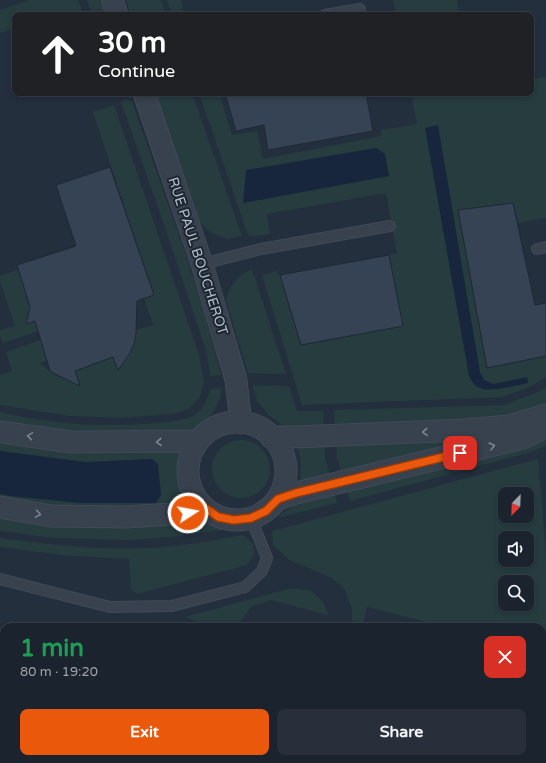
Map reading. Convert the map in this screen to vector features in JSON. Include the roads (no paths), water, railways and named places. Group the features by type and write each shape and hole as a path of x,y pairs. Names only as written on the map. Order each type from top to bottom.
{"street":[{"path":"112,0 116,12"},
{"name":"RUE PAUL BOUCHEROT","path":"145,96 202,264 236,380 241,423"},
{"path":"272,437 448,431 509,426 546,415"},
{"path":"241,423 258,427 272,437 281,450 286,467 285,483 278,499 266,511 251,518 234,520 218,517 204,507 195,496 189,483 188,468 191,454 198,441 210,430 225,424 241,423"},
{"path":"278,499 296,493 523,438 546,427"},
{"path":"0,432 71,442 198,441"},
{"path":"0,507 51,516 127,517 188,513 204,507"}],"lane":[{"path":"342,12 360,9"},
{"path":"202,264 261,249 390,226"},
{"path":"0,579 110,607 172,606 245,587 262,571 267,558 251,518"}],"water":[{"path":"438,125 480,372 484,380 493,384 527,377 528,383 490,390 476,386 469,376 425,128"},
{"path":"376,148 385,154 389,176 243,203 246,170"},
{"path":"0,451 85,462 152,459 158,464 161,495 156,503 80,503 0,494"}]}
